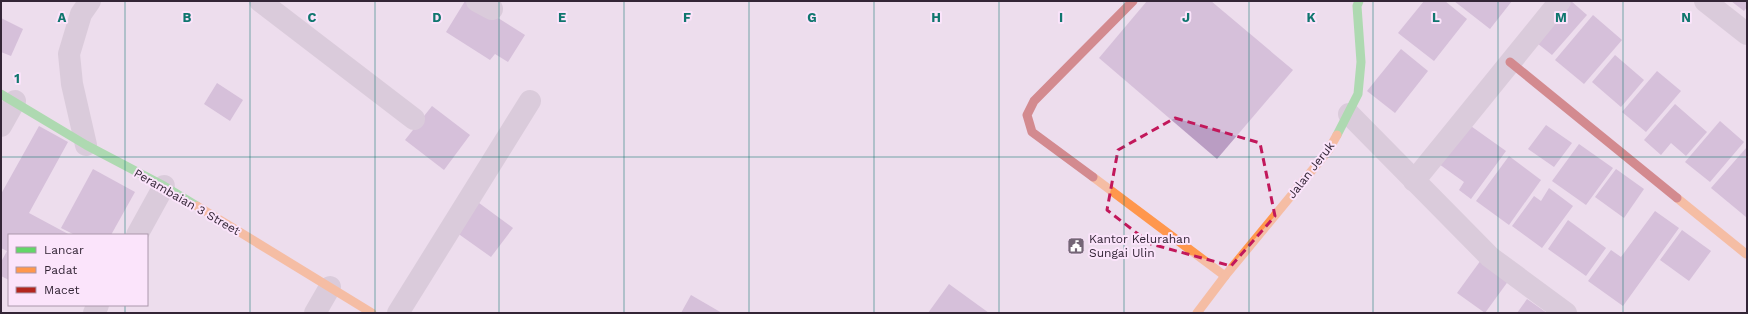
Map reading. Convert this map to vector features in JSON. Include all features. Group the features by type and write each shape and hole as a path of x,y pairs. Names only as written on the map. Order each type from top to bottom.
{"street":[{"path":"86,145 72,84 69,54 81,14 90,1"},
{"path":"260,1 414,119"},
{"path":"1133,1 1034,101 1026,115 1032,132 1225,276"},
{"name":"Jalan Jeruk","path":"1197,313 1225,276 1328,152 1349,114 1358,94 1361,62 1357,6 1359,1"},
{"path":"1414,181 1560,1"},
{"path":"1705,1 1747,34"},
{"path":"1510,62 1746,254"},
{"path":"1,126 8,97"},
{"name":"Perambaian 3 Street","path":"8,97 86,145 164,186 372,313"},
{"path":"398,313 530,101"},
{"path":"1349,114 1490,257 1566,313"},
{"path":"138,234 164,186"},
{"path":"316,313 330,287"}],"highlighted area":[{"path":"1175,118 1260,143 1275,216 1231,266 1151,244 1107,210 1118,150"}],"building":[{"path":"465,1 471,1 525,35 508,62 495,54 490,60 446,32"},
{"path":"1147,1 1211,1 1293,70 1217,159 1099,58"},
{"path":"1424,1 1445,1 1467,19 1434,61 1398,33"},
{"path":"1454,1 1512,1 1490,29"},
{"path":"1564,1 1571,1 1587,15 1552,55 1532,39"},
{"path":"1731,1 1747,1 1747,7 1744,11"},
{"path":"1593,15 1622,40 1584,84 1555,60"},
{"path":"1,18 23,29 11,56 1,52"},
{"path":"1401,49 1428,71 1395,113 1367,91"},
{"path":"1615,55 1644,80 1621,107 1592,82"},
{"path":"1657,71 1681,91 1646,132 1622,112"},
{"path":"217,83 243,100 230,121 204,104"},
{"path":"1675,104 1707,132 1686,156 1671,143 1661,155 1644,140"},
{"path":"432,106 470,135 444,170 405,140"},
{"path":"1720,121 1744,142 1710,182 1685,162"},
{"path":"1468,124 1506,151 1471,199 1459,190 1464,182 1439,164"},
{"path":"1546,125 1572,143 1554,167 1528,149"},
{"path":"39,126 68,142 29,213 68,234 8,234 8,280 1,276 1,262 7,251 1,248 1,194"},
{"path":"1579,144 1613,168 1586,205 1552,181"},
{"path":"1747,147 1747,216 1746,217 1711,188"},
{"path":"1509,156 1541,180 1509,225 1476,201"},
{"path":"93,169 135,192 112,234 73,234 61,228"},
{"path":"1616,169 1644,189 1624,218 1595,197"},
{"path":"1549,188 1573,206 1542,248 1512,226 1534,196 1541,201"},
{"path":"475,200 513,228 491,257 453,230"},
{"path":"1655,211 1679,228 1623,306 1588,281 1611,250 1621,257"},
{"path":"1568,220 1606,248 1586,276 1548,249"},
{"path":"1682,230 1711,251 1689,281 1660,260"},
{"path":"1481,260 1509,280 1485,313 1457,293"},
{"path":"949,284 989,313 928,313"},
{"path":"691,295 722,313 681,313"},
{"path":"1527,299 1547,313 1517,313"}],"traffic: fast":[{"path":"1337,135 1358,94 1361,62 1357,6 1359,1"},
{"path":"1,94 86,145 164,186 197,206"}],"traffic: slow":[{"path":"1197,313 1225,276 1328,151 1337,135"},
{"path":"1093,177 1225,276"},
{"path":"1677,198 1746,254"},
{"path":"197,206 372,313"}],"traffic: jam":[{"path":"1093,177 1032,132 1027,115 1034,101 1133,1"},
{"path":"1510,62 1677,198"}],"place":[{"name":"Kantor Kelurahan Sungai Ulin","path":"1076,246"}]}
